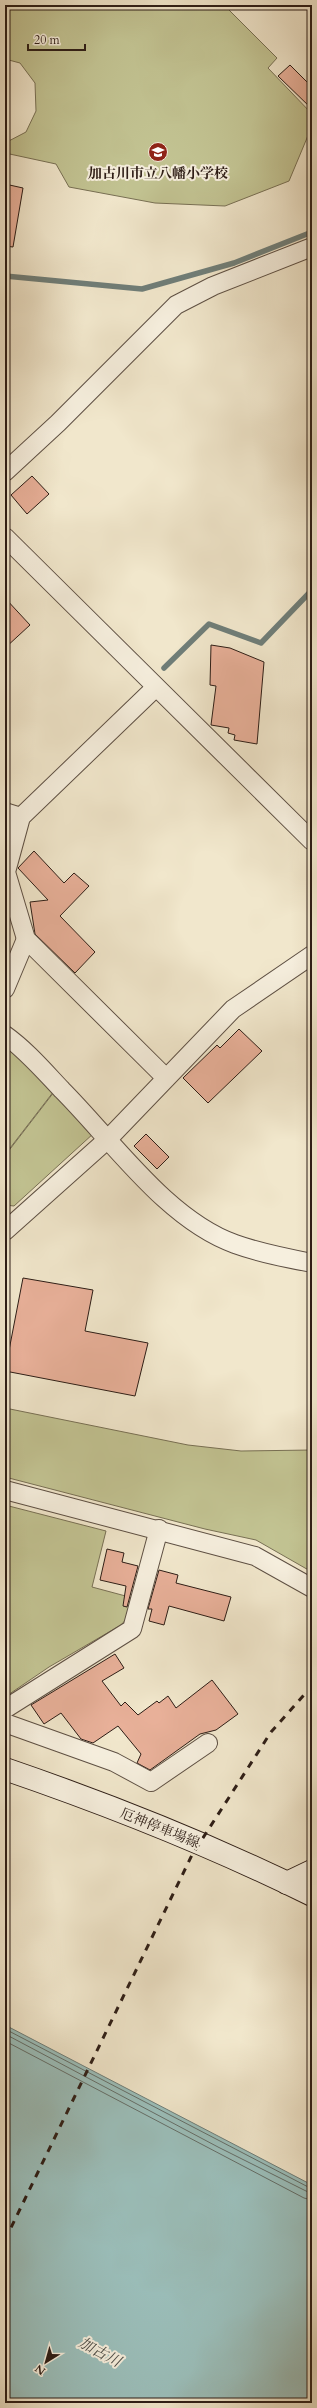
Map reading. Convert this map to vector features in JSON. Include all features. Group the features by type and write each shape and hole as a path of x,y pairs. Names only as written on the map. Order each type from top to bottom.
{"main road":[{"name":"厄神停車場線","path":"5,1769 79,1794 200,1843 312,1896"},
{"path":"287,1883 312,1871"}],"street":[{"path":"5,472 58,423 176,305 213,286 312,247"},
{"path":"5,537 312,841"},
{"path":"156,688 13,814 6,872 26,939 166,1078"},
{"path":"5,989 26,939"},
{"path":"5,1231 108,1139 233,1009 312,955"},
{"path":"5,1036 32,1059 168,1203 197,1224 234,1244 312,1263"},
{"path":"5,1490 159,1529 255,1556 312,1588"},
{"path":"5,1709 132,1629 159,1529"},
{"path":"5,1723 114,1762 151,1782 208,1743"}],"green space":[{"name":"加古川市立八幡小学校","path":"5,5 224,5 277,58 268,68 312,114 312,126 289,181 225,206 155,203 69,187 56,164 5,153 5,143 26,132 36,111 35,83 20,63 5,59"},
{"path":"5,1047 22,1060 54,1091 7,1152"},
{"path":"54,1092 94,1133 14,1206 5,1205 5,1152 7,1153"},
{"path":"5,1408 188,1445 241,1451 312,1450 312,1572 256,1540 205,1529 5,1477"},
{"path":"5,1505 106,1531 92,1587 133,1598 130,1615 121,1625 49,1667 5,1697"}],"water":[{"name":"加古川","path":"5,2025 312,2185 312,2403 5,2403"}],"building":[{"path":"290,65 312,87 312,109 278,76"},
{"path":"5,184 23,188 13,247 5,246"},
{"path":"32,476 49,494 27,514 11,495"},
{"path":"5,598 30,625 5,648"},
{"path":"211,645 230,648 264,662 257,744 234,740 235,735 228,733 229,728 211,725 216,686 210,685"},
{"path":"34,851 64,883 74,873 89,886 60,916 95,952 75,973 35,934 30,902 48,900 18,868"},
{"path":"239,1029 262,1051 208,1103 183,1078 217,1045 220,1048"},
{"path":"146,1134 169,1157 157,1169 134,1146"},
{"path":"23,1278 93,1290 85,1331 148,1343 135,1396 5,1371"},
{"path":"107,1549 124,1553 122,1562 138,1566 127,1607 123,1606 126,1586 100,1580"},
{"path":"159,1570 178,1575 176,1583 231,1597 224,1621 169,1606 164,1625 149,1621 152,1609 148,1609"},
{"path":"115,1654 124,1668 102,1681 121,1706 125,1702 138,1715 157,1701 159,1703 168,1696 176,1708 212,1680 238,1714 216,1730 200,1734 150,1770 137,1763 141,1754 118,1726 93,1743 81,1739 61,1713 44,1724 31,1705"}],"waterway":[{"path":"5,276 142,289 234,263 312,232"},
{"path":"164,668 209,624 261,643 312,590"}],"railway":[{"path":"5,2240 192,1855 271,1732 312,1686"}],"place":[{"name":"加古川市立八幡小学校","path":"158,152"}]}
